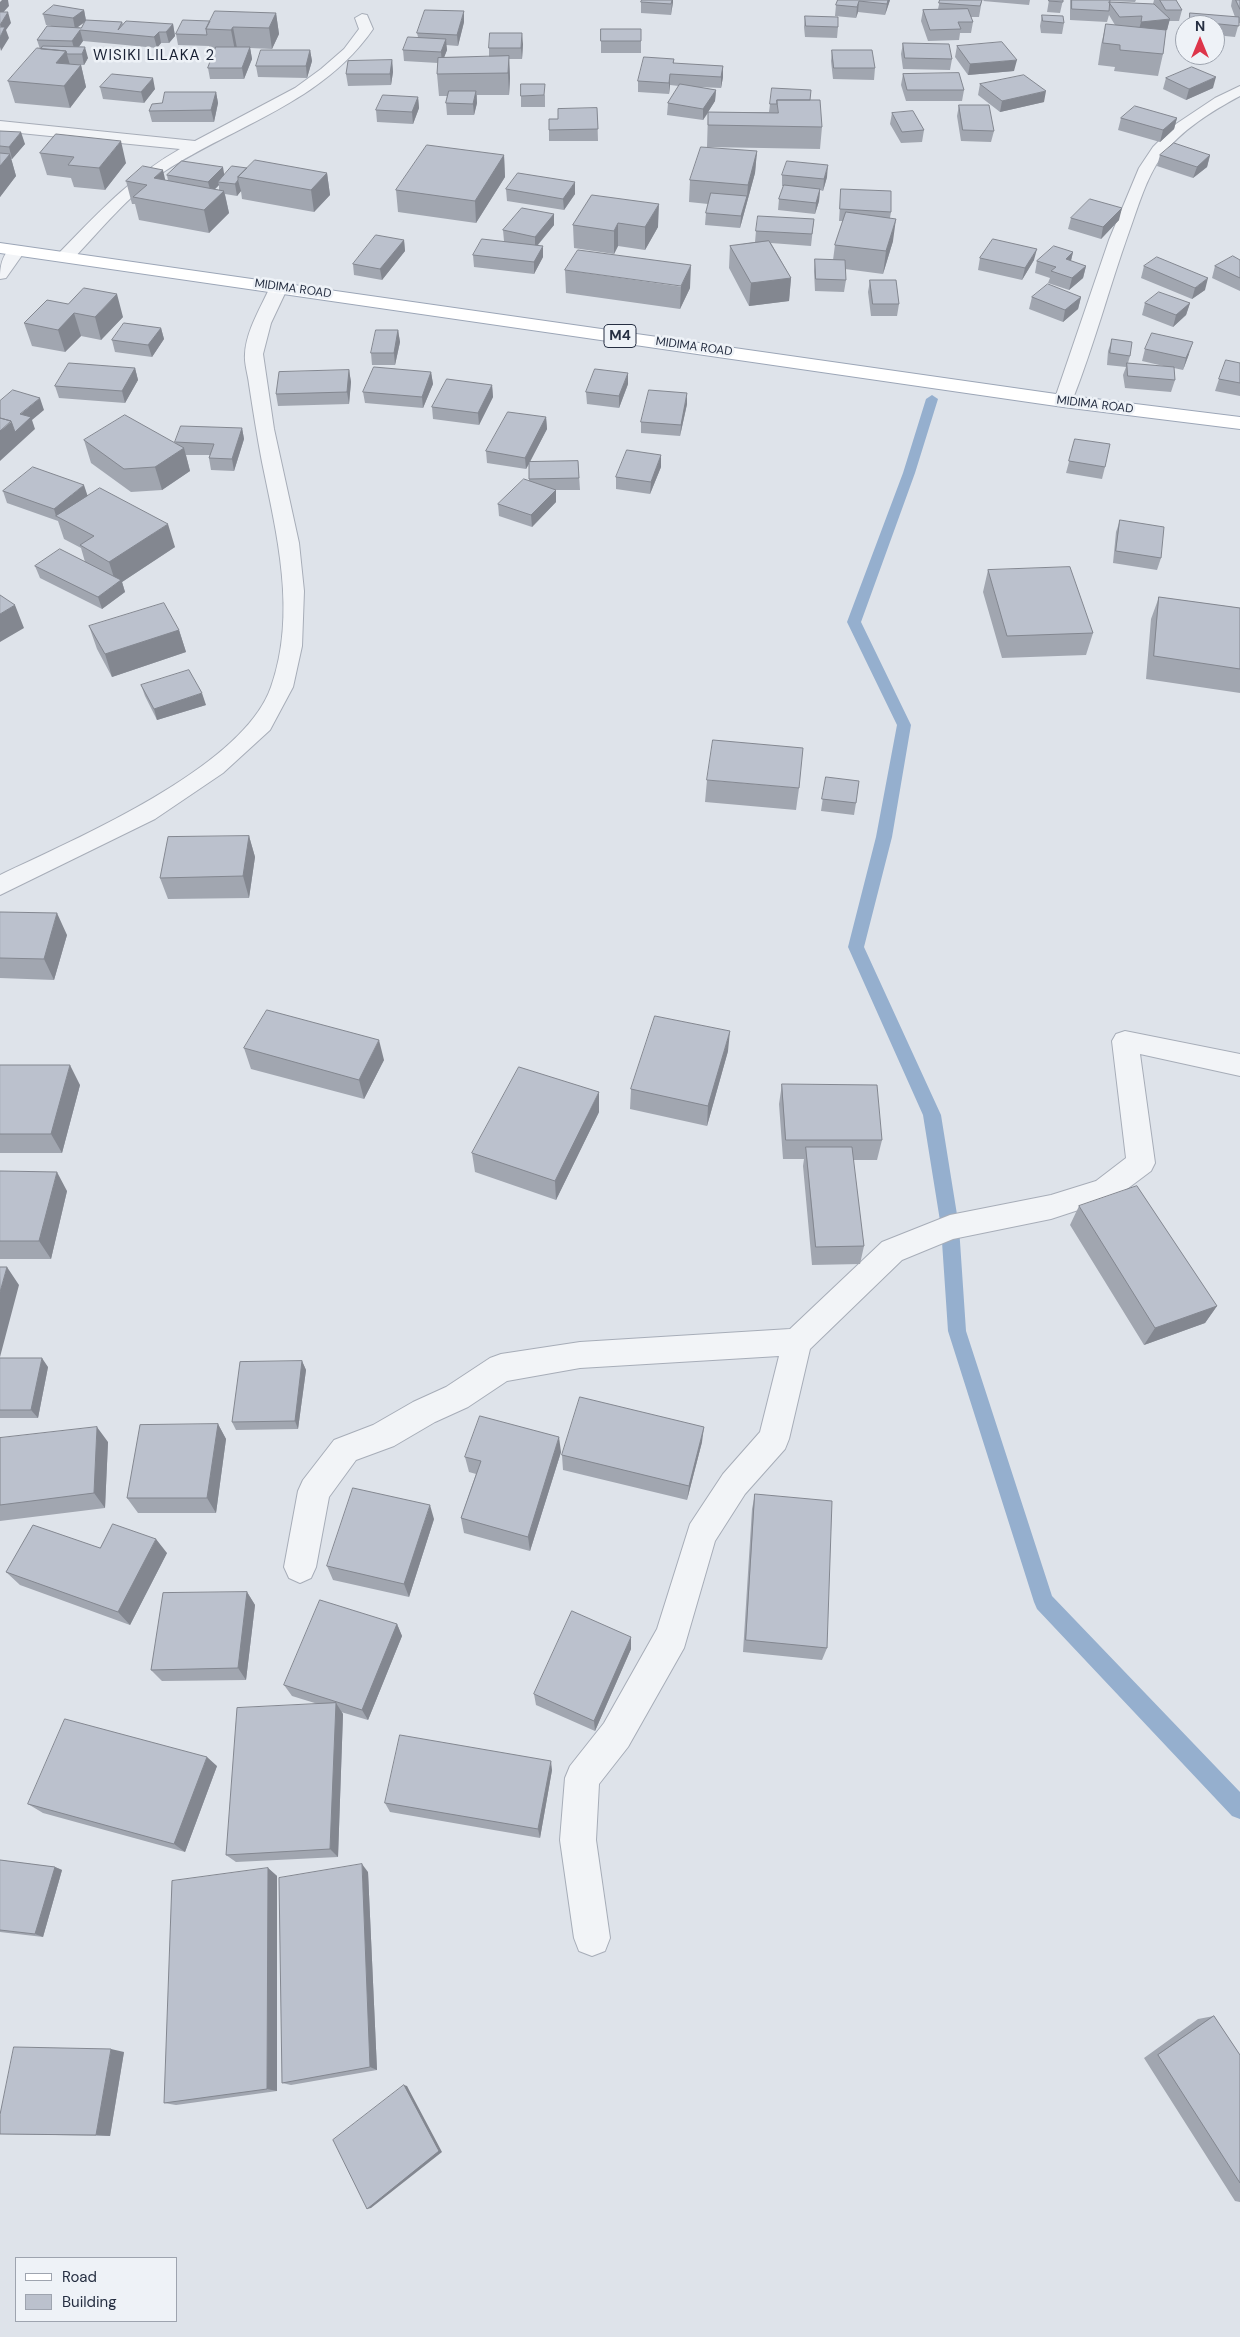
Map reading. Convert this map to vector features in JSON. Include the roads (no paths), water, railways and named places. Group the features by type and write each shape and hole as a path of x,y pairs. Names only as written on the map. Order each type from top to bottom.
{"main road":[{"name":"MIDIMA ROAD","path":"8,250 279,286 1063,401 1240,423"}],"street":[{"path":"65,257 120,200 157,169 195,146 251,119 314,80 357,43 366,29 362,18"},
{"path":"1063,401 1078,364 1102,283 1121,231 1134,198 1154,157 1165,142 1182,128 1240,90"},
{"path":"0,126 195,146"},
{"path":"0,274 8,250"},
{"path":"0,886 147,813 215,766 262,725 282,687 291,646 294,591 289,543 265,429 254,354 262,323 279,286"},
{"path":"592,1938 578,1840 582,1778 616,1735 672,1636 701,1535 734,1484 774,1439 797,1342 892,1251 950,1227 1051,1207 1105,1190 1141,1163 1124,1041 1240,1064"},
{"path":"300,1567 314,1491 345,1450 383,1436 424,1412 457,1397 501,1368 580,1355 797,1342"}],"waterway":[{"path":"932,399 909,473 854,622 904,725 884,837 856,947 932,1115 950,1227 957,1331 1044,1602 1240,1808"}],"district":[{"name":"WISIKI LILAKA 2","path":"154,56"}]}
